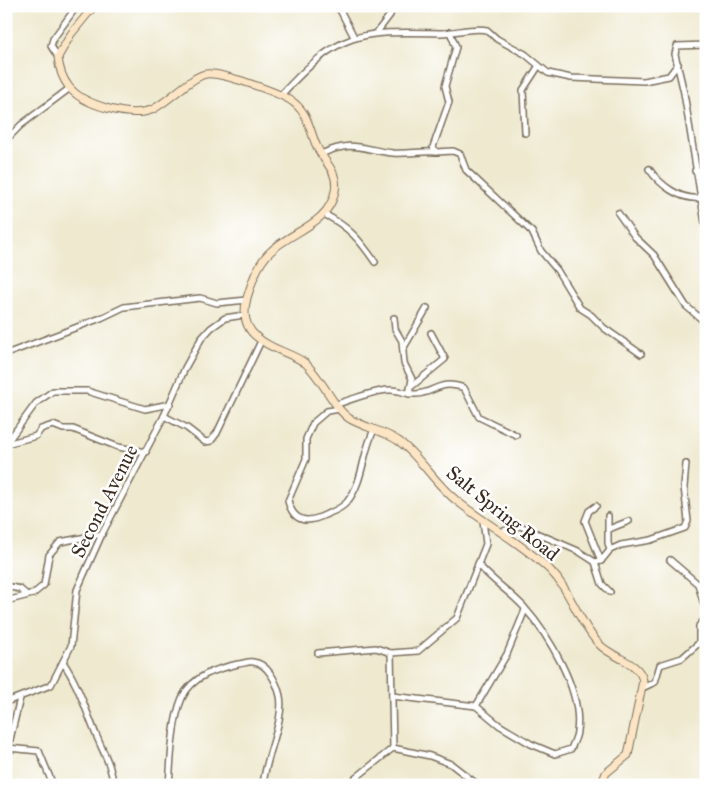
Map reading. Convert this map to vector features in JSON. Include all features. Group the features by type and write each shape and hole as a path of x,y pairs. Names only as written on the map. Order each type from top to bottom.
{"street":[{"path":"77,6 52,38 51,46 58,57 64,79 70,88 82,98 122,112 138,113 151,110 203,74 216,74 281,95 293,102 309,122 321,154 331,166 336,179 336,192 324,214 312,225 281,243 261,262 247,300 244,315"},
{"path":"58,57 70,34 94,6"},
{"path":"338,6 354,37"},
{"path":"376,32 390,15 392,6"},
{"path":"281,95 320,56 354,37 376,32 487,30 498,39 531,58 538,67 548,73 571,78 637,82 670,76 678,64"},
{"path":"436,152 433,147 449,102 445,86 456,47 450,32"},
{"path":"706,45 681,45 675,49 686,105 699,198 706,229"},
{"path":"525,133 523,90 538,67"},
{"path":"6,140 22,125 70,88"},
{"path":"321,154 338,147 350,146 395,153 453,151 460,154 466,170 532,232 541,251 557,270 580,308 604,328 641,354"},
{"path":"648,169 653,176 680,196 689,199 699,198"},
{"path":"695,171 706,169"},
{"path":"618,213 635,236 654,255 686,306 706,323"},
{"path":"324,214 342,224 354,234 375,262"},
{"path":"6,354 101,318 124,306 200,298 217,303 247,300"},
{"path":"403,349 427,308"},
{"name":"Salt Spring Road","path":"244,315 246,324 261,341 293,355 304,363 323,382 339,407 349,418 398,441 440,486 482,521 500,532 552,572 580,620 595,640 606,652 632,664 639,670 642,675 642,688"},
{"name":"Second Avenue","path":"6,702 51,685 74,636 77,590 102,534 146,452 201,339 211,328 226,318 244,315"},
{"path":"394,318 395,329 402,341 404,363 412,379 410,394"},
{"path":"412,386 444,359 431,333"},
{"path":"164,416 187,428 205,442 211,441 217,433 261,341"},
{"path":"374,430 369,439 363,472 347,502 336,511 319,519 306,521 298,517 290,508 288,501 306,459 306,439 314,422 327,411 385,391 416,394 452,384 464,388 479,417 516,436"},
{"path":"6,444 36,403 52,391 88,391 145,409 170,404"},
{"path":"6,444 36,436 41,428 53,425 91,435 118,447 146,452"},
{"path":"595,562 601,560 610,550 651,540 685,528 688,521 684,487 686,464"},
{"path":"596,506 589,511 585,521 601,560"},
{"path":"608,516 608,543 610,550"},
{"path":"318,653 376,648 392,653 418,651 457,618 486,544 482,521"},
{"path":"609,529 629,521"},
{"path":"500,532 520,526 578,551 595,562 602,584 610,592"},
{"path":"6,601 33,594 44,585 48,555 60,542 102,534"},
{"path":"670,560 698,584 706,612"},
{"path":"392,696 476,706 499,725 531,744 555,754 571,749 577,731 576,711 571,686 554,651 525,610 491,579 478,564"},
{"path":"6,586 20,589 27,595"},
{"path":"476,706 507,654 525,610"},
{"path":"600,785 606,773 628,755 642,688 655,682 660,665 682,658 699,643 699,626 706,618"},
{"path":"392,653 393,748"},
{"path":"169,785 175,728 182,698 192,684 215,669 253,661 262,665 274,678 280,698 278,721 267,760 263,785"},
{"path":"63,662 76,682 98,739 106,753 113,785"},
{"path":"6,756 20,698"},
{"path":"8,748 39,751 53,785"},
{"path":"347,785 393,748"},
{"path":"393,748 397,751 430,756 450,764 478,785"}]}
